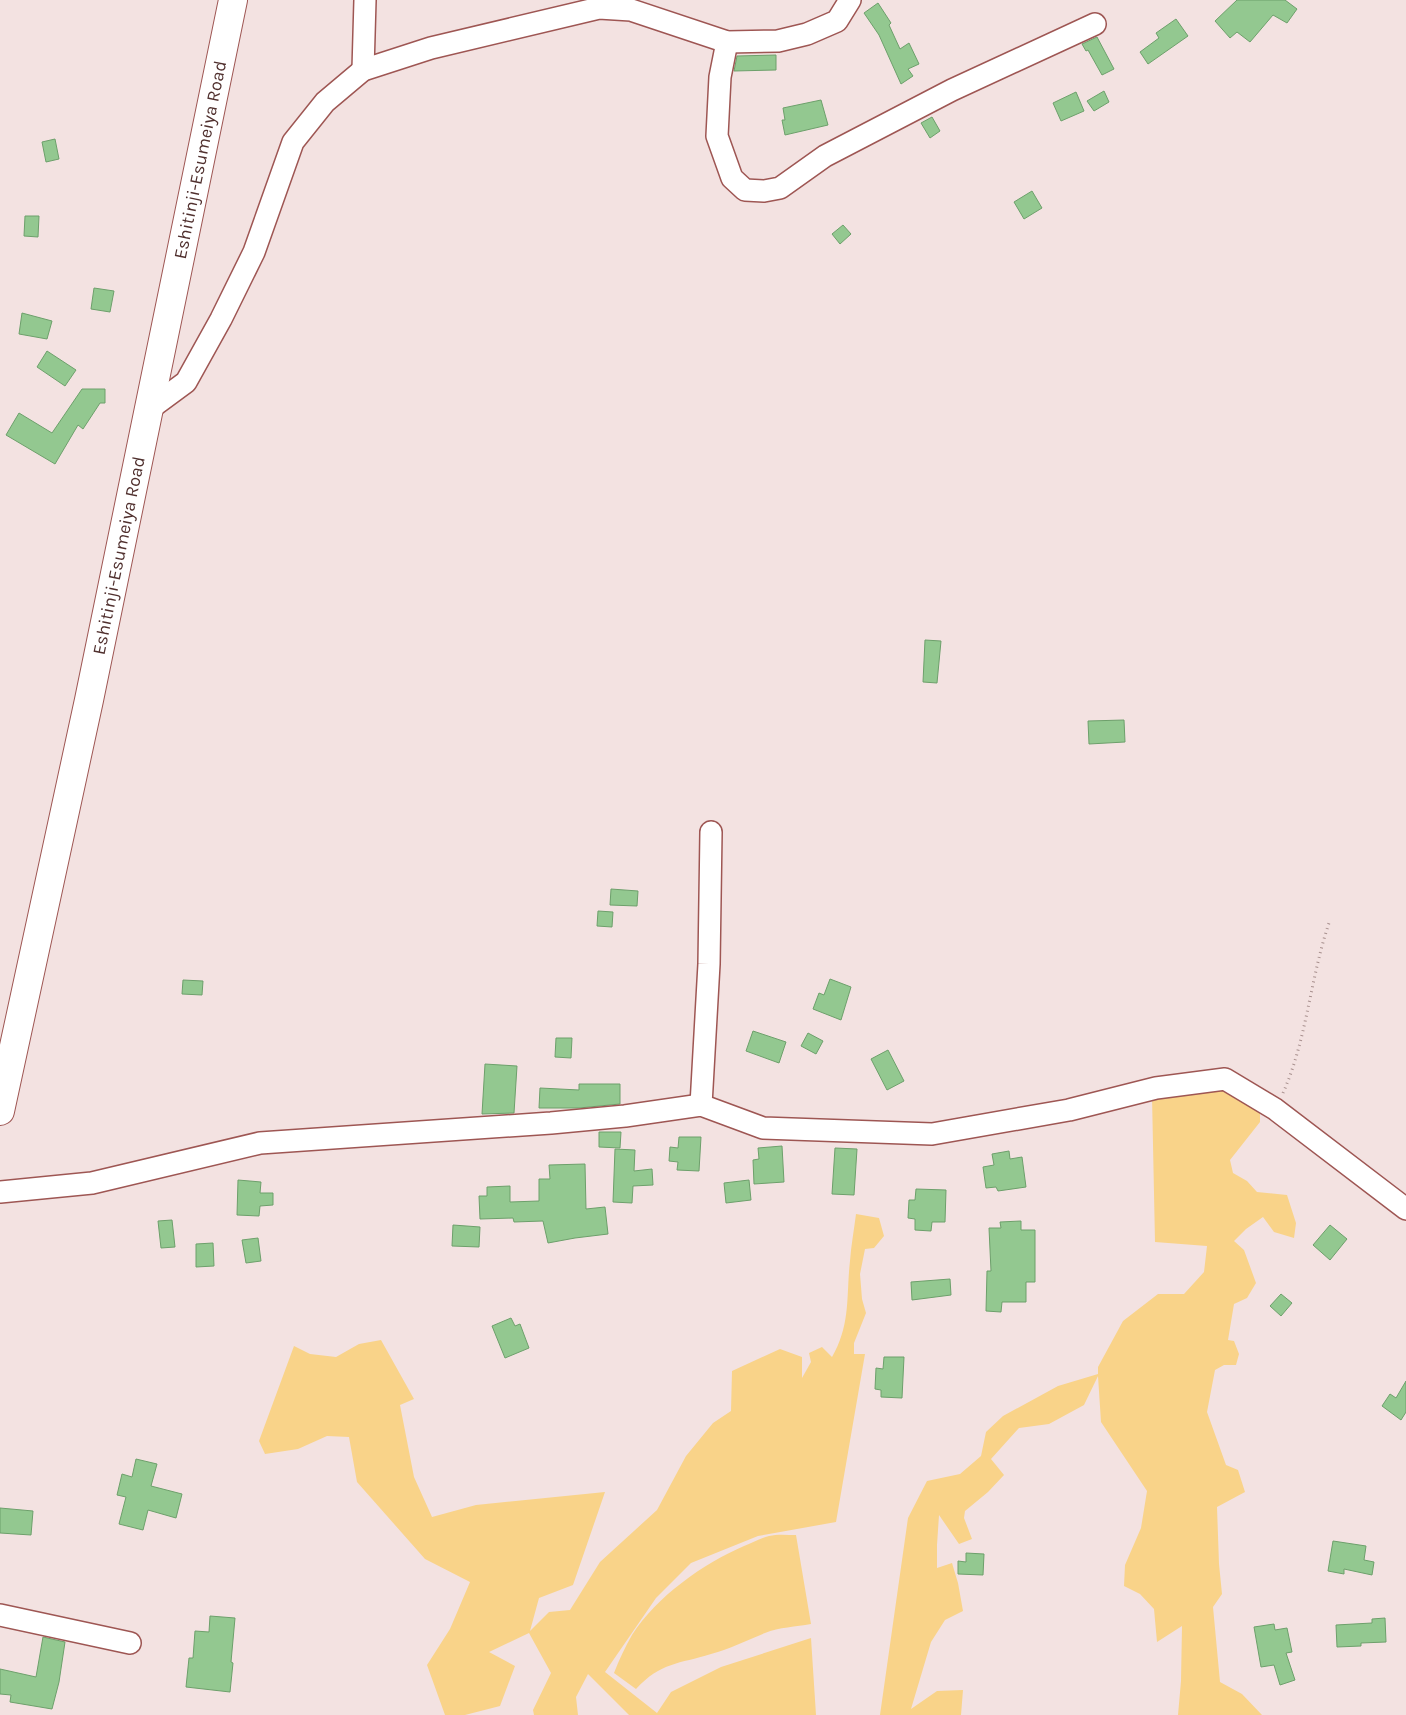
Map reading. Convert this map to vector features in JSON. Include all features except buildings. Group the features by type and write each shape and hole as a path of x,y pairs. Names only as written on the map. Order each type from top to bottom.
{"highway":[{"name":"Eshitinji-Esumeiya Road","path":"0,1111 87,710 233,0"}],"street":[{"path":"363,70 365,0"},
{"path":"148,410 186,382 221,319 254,252 293,142 326,102 363,70 432,48 599,8 631,10 727,42 778,41 807,34 837,21 850,0"},
{"path":"727,42 720,77 718,136 732,178 745,190 764,191 780,188 825,156 952,90 1095,24"},
{"path":"701,1105 709,964 711,832"},
{"path":"0,1192 92,1183 260,1143 551,1123 625,1116 701,1105 763,1128 932,1134 1069,1110 1156,1088 1225,1079 1275,1109 1406,1209"},
{"path":"0,1615 130,1643"}],"path":[{"path":"1275,1109 1293,1070 1301,1042 1313,981 1329,922"}],"shaded area":[{"path":"1227,1087 1260,1111 1260,1122 1230,1160 1233,1173 1247,1181 1257,1192 1287,1195 1296,1223 1294,1238 1274,1232 1263,1217 1246,1229 1234,1241 1244,1250 1256,1283 1247,1298 1234,1304 1228,1340 1234,1341 1239,1354 1236,1365 1224,1365 1215,1370 1207,1412 1226,1465 1238,1470 1245,1492 1217,1507 1222,1594 1213,1607 1220,1682 1242,1694 1262,1715 1178,1715 1182,1626 1157,1642 1154,1609 1140,1594 1124,1586 1125,1565 1141,1528 1147,1491 1101,1422 1098,1376 1084,1405 1049,1424 1019,1428 991,1459 1004,1475 988,1492 965,1511 964,1518 972,1539 959,1544 939,1515 937,1568 952,1563 963,1611 945,1620 931,1642 911,1709 937,1691 963,1690 961,1715 880,1715 908,1518 927,1481 960,1474 981,1456 986,1432 1003,1416 1058,1386 1098,1374 1098,1367 1123,1321 1158,1294 1184,1294 1204,1272 1207,1246 1155,1242 1152,1096"},
{"path":"856,1214 879,1218 884,1236 874,1248 865,1249 860,1274 862,1299 866,1313 854,1343 854,1354 865,1354 836,1522 758,1536 691,1563 656,1598 605,1672 657,1713 671,1692 721,1667 811,1638 816,1715 629,1715 588,1674 576,1697 578,1715 534,1715 533,1710 551,1673 529,1633 489,1652 515,1666 500,1706 465,1715 445,1715 427,1665 450,1629 470,1582 425,1559 357,1482 349,1437 327,1436 298,1449 265,1454 259,1441 294,1346 310,1354 336,1357 359,1344 381,1340 414,1399 400,1405 414,1477 432,1517 476,1505 605,1492 573,1585 539,1598 530,1631 549,1612 570,1610 600,1562 657,1510 686,1456 713,1423 731,1411 732,1371 780,1349 802,1357 802,1378 811,1362 809,1353 822,1347 832,1357 845,1322 850,1255"},
{"path":"775,1535 796,1535 811,1624 770,1631 725,1650 671,1665 645,1680 636,1689 614,1673 629,1640 642,1621 654,1607 682,1583 713,1562 760,1539"}]}
